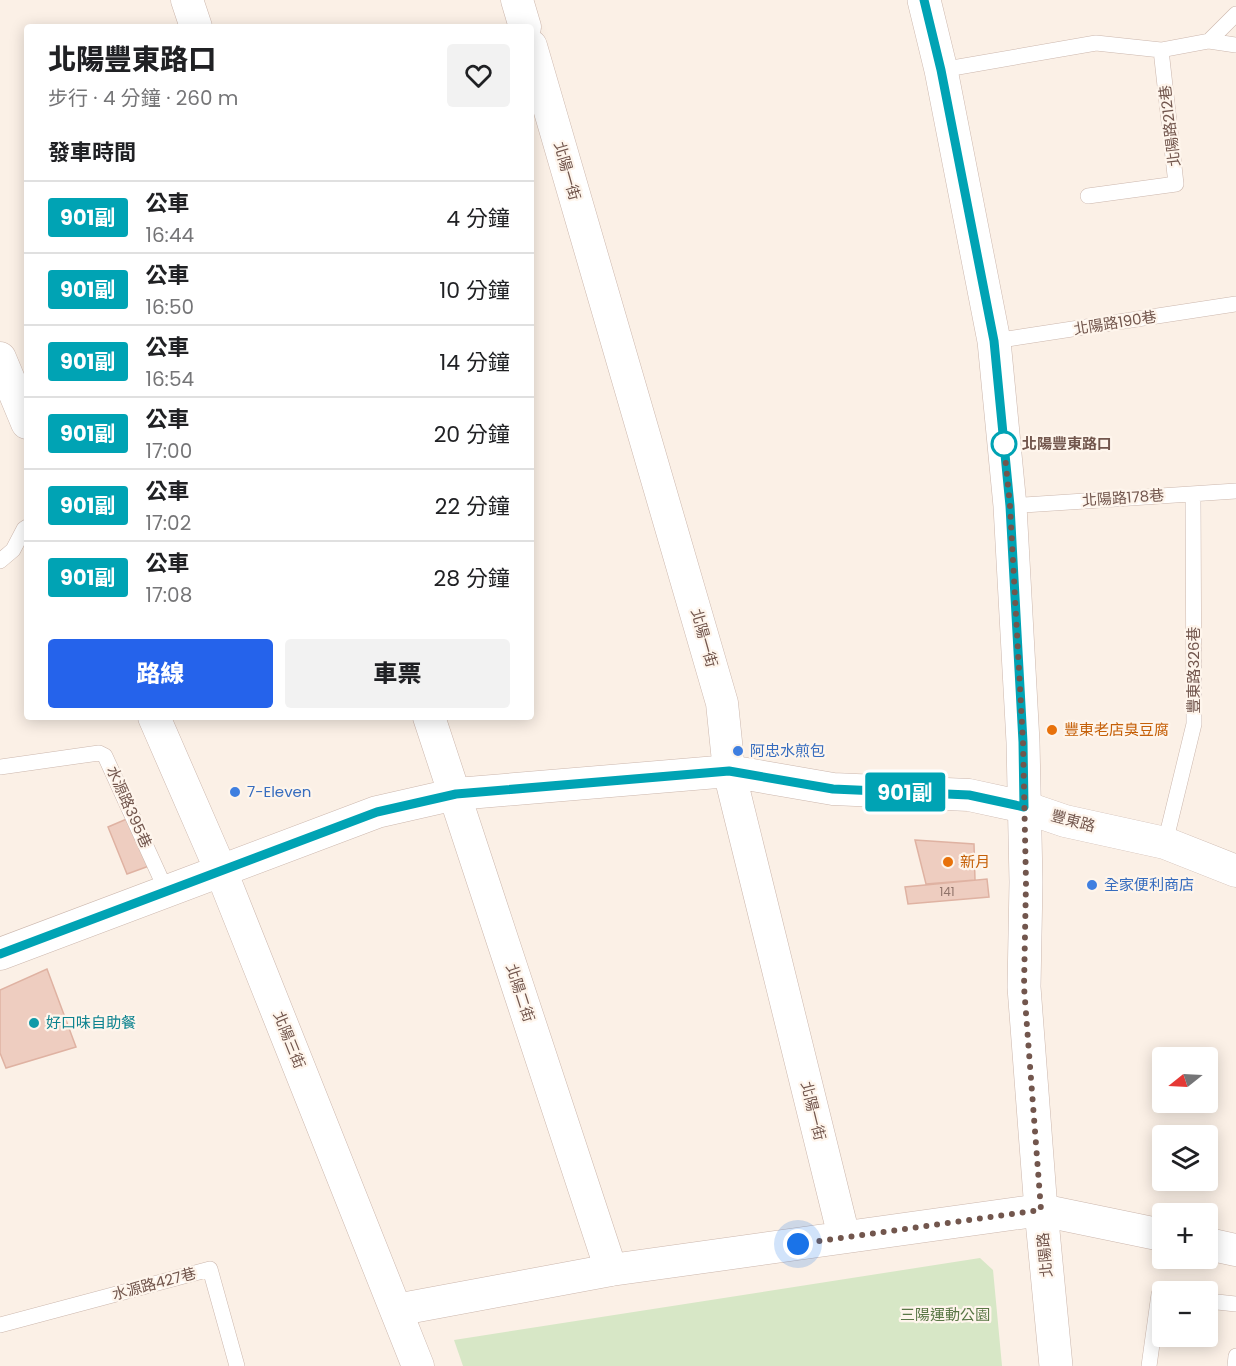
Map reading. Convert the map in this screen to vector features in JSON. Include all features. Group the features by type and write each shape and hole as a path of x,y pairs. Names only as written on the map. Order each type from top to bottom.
{"street":[{"path":"187,0 195,24"},
{"path":"518,0 524,24"},
{"name":"北陽路","path":"924,0 941,70 994,341 1010,506 1023,742 1026,882 1024,987 1041,1210 1056,1366"},
{"name":"北陽一街","path":"534,56 722,703 729,771 844,1237"},
{"path":"0,358 24,416"},
{"name":"北陽三街","path":"155,720 221,871 418,1366"},
{"name":"北陽二街","path":"430,720 611,1270"},
{"name":"豐東路","path":"0,954 377,812 456,794 729,771 833,789 969,795 1024,807 1065,821 1165,843 1236,871"},
{"path":"396,1310 611,1270 1041,1210 1152,1233"},
{"path":"1218,1246 1236,1250"}],"lane":[{"path":"1209,41 1236,14"},
{"path":"941,70 1096,44 1161,50 1209,41 1236,45"},
{"name":"北陽路212巷","path":"1088,196 1176,184 1161,50"},
{"name":"北陽路190巷","path":"994,341 1236,304"},
{"name":"北陽路178巷","path":"1010,506 1236,491"},
{"name":"豐東路326巷","path":"1165,843 1194,724 1193,494"},
{"path":"0,561 13,550 24,529"},
{"name":"水源路395巷","path":"0,768 99,753 105,756 166,890"},
{"name":"水源路427巷","path":"0,1324 210,1269 237,1366"},
{"path":"1218,1301 1236,1304"},
{"path":"1149,1366 1152,1344"},
{"path":"1235,1366 1236,1356"}],"green space":[{"name":"三陽運動公園","path":"980,1258 993,1270 1002,1366 463,1366 454,1340"}],"building":[{"path":"129,818 149,866 127,874 108,827"},
{"name":"新月","path":"915,840 974,844 975,880 926,884"},
{"path":"987,879 989,897 908,904 905,887"},
{"name":"好口味自助餐","path":"47,969 76,1047 6,1068 0,1053 0,990"}],"bus line":[{"name":"901副","path":"0,954 377,812 456,794 729,771 833,789 969,795 1024,807 1023,742 1010,506 994,341 941,70 924,0"}],"place":[{"name":"北陽豐東路口","path":"1004,444"},
{"name":"豐東老店臭豆腐","path":"1052,730"},
{"name":"阿忠水煎包","path":"738,751"},
{"name":"7-Eleven","path":"235,792"},
{"name":"新月","path":"948,862"},
{"name":"全家便利商店","path":"1092,885"},
{"name":"好口味自助餐","path":"34,1023"}],"route":[{"path":"798,1244 1041,1210 1024,987 1026,882 1023,742 1010,506 1003,435 1004,444"}]}
